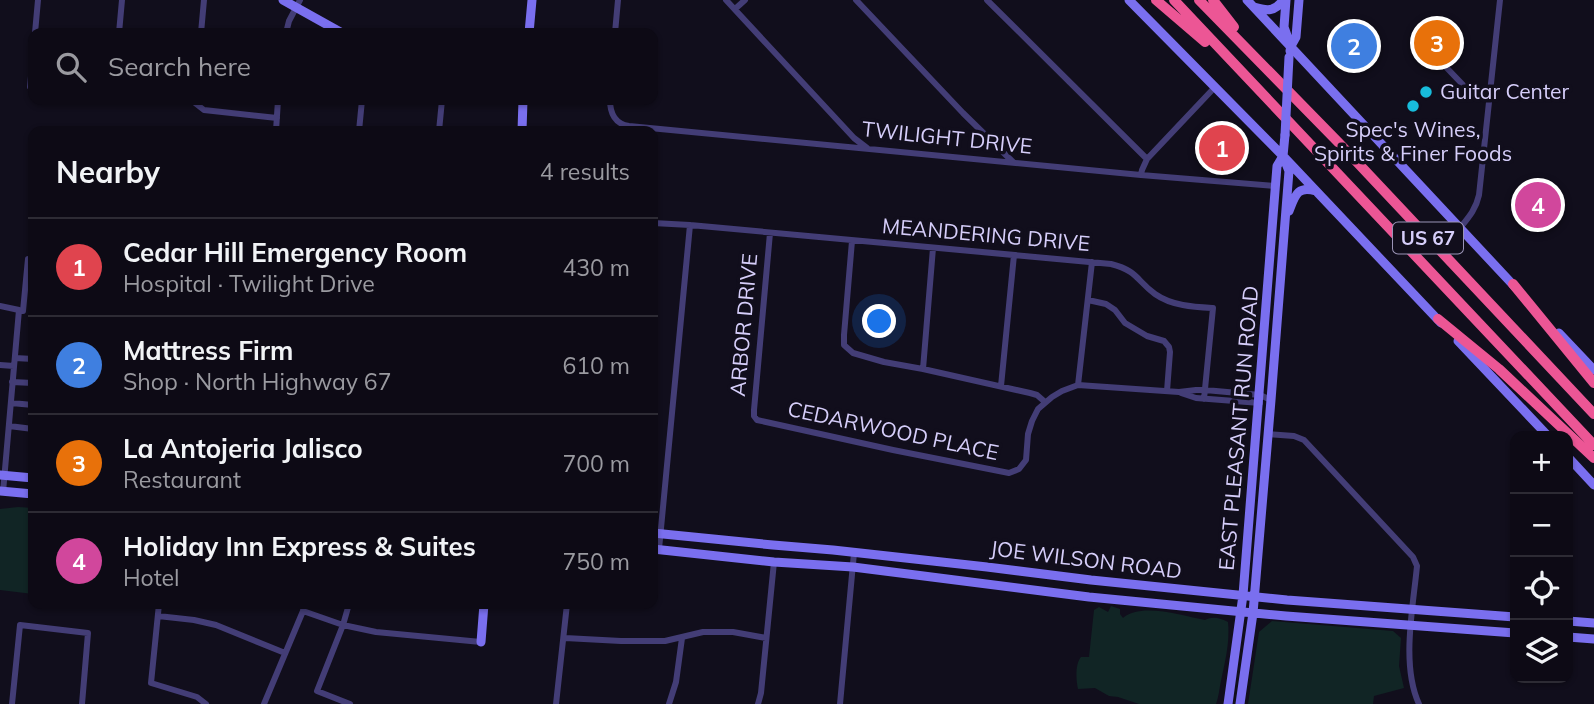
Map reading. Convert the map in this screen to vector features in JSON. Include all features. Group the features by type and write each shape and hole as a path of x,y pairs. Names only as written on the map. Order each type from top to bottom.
{"highway":[{"path":"1157,0 1257,88"},
{"name":"US 67","path":"1174,0 1594,444"},
{"name":"US 67","path":"1199,0 1594,414"},
{"path":"1213,0 1261,62"},
{"path":"1513,284 1594,383"},
{"path":"1438,319 1500,369 1594,458"}],"main road":[{"path":"283,0 298,4 334,28"},
{"path":"529,28 532,0"},
{"path":"1129,0 1283,156 1543,431"},
{"path":"1251,4 1270,10 1277,8 1284,0"},
{"name":"EAST PLEASANT RUN ROAD","path":"1284,0 1284,27 1291,46"},
{"name":"EAST PLEASANT RUN ROAD","path":"1228,704 1243,595 1278,166 1283,156 1289,57 1296,37 1299,0"},
{"path":"1251,4 1594,370"},
{"path":"522,126 523,105"},
{"name":"EAST PLEASANT RUN ROAD","path":"1240,704 1253,613 1285,223 1289,172 1283,156"},
{"path":"1285,223 1296,195 1302,190 1316,191"},
{"path":"1573,462 1594,485"},
{"path":"2,475 28,478"},
{"path":"1,492 28,494"},
{"name":"JOE WILSON ROAD","path":"658,533 987,566 1254,597 1510,617"},
{"name":"JOE WILSON ROAD","path":"658,549 774,562 853,567 1089,597 1241,612 1510,633"},
{"path":"481,642 484,609"},
{"path":"1573,621 1594,623"},
{"path":"1573,637 1594,639"}],"street":[{"path":"35,28 38,0"},
{"path":"119,28 122,0"},
{"path":"201,28 204,0"},
{"path":"615,28 618,0"},
{"path":"726,0 854,138 867,148"},
{"path":"735,9 745,0"},
{"path":"856,0 1014,162"},
{"path":"987,0 1147,159"},
{"path":"1460,228 1477,203 1500,0"},
{"path":"288,28 298,4"},
{"path":"1443,64 1466,88 1490,93"},
{"path":"1141,175 1147,159 1215,87"},
{"path":"198,105 204,110 277,118"},
{"path":"276,126 278,105"},
{"path":"359,126 362,105"},
{"path":"439,126 442,105"},
{"name":"TWILIGHT DRIVE","path":"611,105 612,114 617,120 629,126"},
{"name":"TWILIGHT DRIVE","path":"658,129 1276,186"},
{"name":"MEANDERING DRIVE","path":"658,223 1111,264 1132,271 1155,294 1168,301 1213,308 1204,399"},
{"path":"658,528 664,500 690,225"},
{"name":"ARBOR DRIVE","path":"757,420 754,410 770,233"},
{"path":"852,241 844,345 853,354 1030,393 1045,402 1078,385 1179,392 1205,390 1271,400"},
{"path":"923,369 933,248"},
{"path":"1001,386 1014,255"},
{"path":"1078,385 1092,262"},
{"path":"1,492 21,311 28,287"},
{"path":"1088,300 1106,304 1115,310 1125,323 1147,336 1164,341 1169,346 1167,391"},
{"path":"0,306 28,312"},
{"path":"15,358 28,359"},
{"path":"0,365 14,366"},
{"path":"12,382 28,383"},
{"path":"1179,392 1204,399 1259,399"},
{"name":"CEDARWOOD PLACE","path":"757,420 1009,473 1019,469 1026,460 1032,421 1045,402"},
{"path":"10,403 28,405"},
{"path":"9,426 28,428"},
{"path":"1268,434 1294,436 1304,440 1413,557 1417,566 1410,670 1419,704"},
{"path":"840,704 854,552"},
{"path":"758,704 774,562"},
{"path":"159,609 151,682 197,696 206,704"},
{"path":"264,704 302,609"},
{"path":"307,609 343,625 401,635 481,642"},
{"path":"348,609 317,691 349,704"},
{"path":"556,704 567,609"},
{"path":"158,616 216,625 285,653"},
{"path":"12,704 20,625 88,633 82,704"},
{"path":"565,638 665,641 703,632 733,632 766,638"},
{"path":"669,704 676,682 682,638"}],"green space":[{"path":"28,508 28,593 0,590 0,509"},
{"path":"1111,606 1120,609 1123,618 1131,613 1151,611 1205,620 1216,618 1228,622 1227,652 1216,704 1139,704 1109,696 1095,688 1078,689 1078,664 1081,657 1089,657 1094,610 1099,607 1108,612"},
{"path":"1272,621 1393,631 1401,638 1399,666 1404,688 1374,696 1373,704 1248,704 1259,632"}],"place":[{"name":"La Antojeria Jalisco","path":"1437,43"},
{"name":"Mattress Firm","path":"1354,46"},
{"name":"Guitar Center","path":"1426,92"},
{"name":"Spec's Wines, Spirits & Finer Foods","path":"1413,106"},
{"name":"Cedar Hill Emergency Room","path":"1222,148"},
{"name":"Holiday Inn Express & Suites","path":"1538,205"}]}
